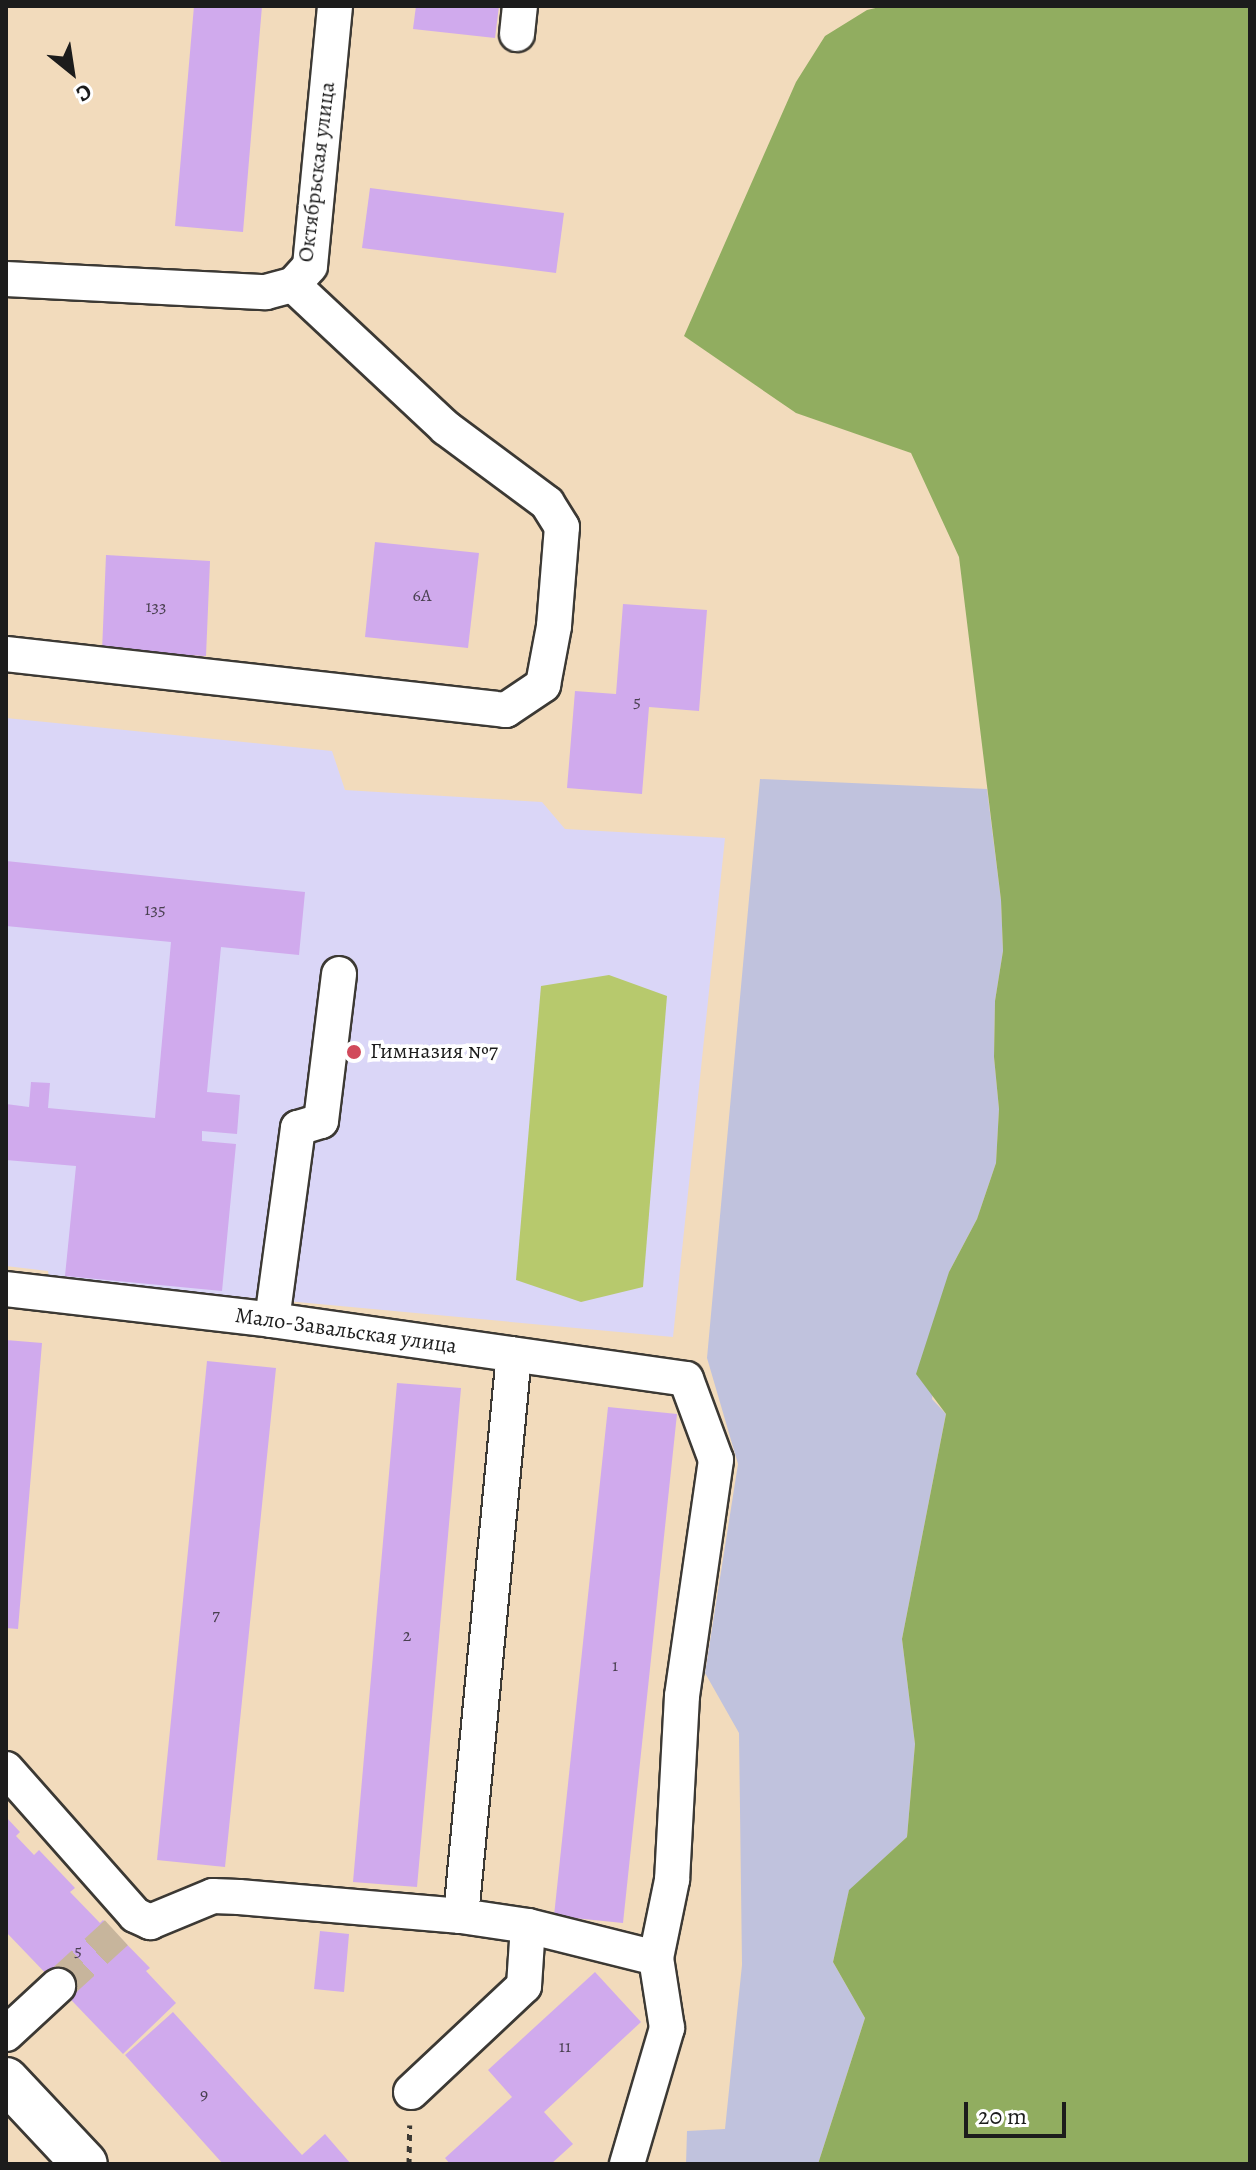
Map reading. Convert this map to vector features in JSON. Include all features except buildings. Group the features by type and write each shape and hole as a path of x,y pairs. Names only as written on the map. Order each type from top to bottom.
{"main road":[{"path":"7,2083 85,2164"}],"street":[{"name":"Октябрьская улица","path":"6,279 266,292 293,285 310,266 335,6"},
{"path":"6,654 506,710 543,685 554,626 562,527 547,503 446,428 293,285"},
{"path":"272,1320 298,1128 321,1121 339,974"},
{"name":"Мало-Завальская улица","path":"6,1289 272,1320 686,1379 716,1460 682,1696 672,1880 656,1958"},
{"path":"461,1916 514,1354"},
{"path":"6,1769 126,1924 150,1922 213,1896 461,1916 528,1926 656,1958 667,2028 627,2164"},
{"path":"411,2092 524,1986 528,1926"},
{"path":"6,2034 58,1986"}],"shaded area":[{"name":"Гимназия №7","path":"6,718 332,751 345,790 542,802 565,829 725,838 673,1337 49,1279 48,1271 6,1266"},
{"path":"760,779 987,789 1001,900 1003,951 995,1001 994,1057 999,1109 996,1163 977,1219 949,1272 932,1399 946,1414 902,1639 915,1744 907,1837 849,1891 833,1962 865,2018 818,2164 686,2164 687,2131 725,2129 742,1965 739,1733 705,1673 738,1464 707,1358"}],"green space":[{"path":"884,6 1250,6 1250,2164 818,2164 865,2018 833,1962 849,1890 907,1837 915,1744 902,1639 946,1414 916,1374 949,1272 977,1219 996,1163 999,1109 994,1057 995,1001 1003,951 1001,900 959,557 911,453 796,413 684,336 796,82 825,36 867,10"},
{"path":"609,975 667,996 643,1287 581,1302 516,1280 541,986"}],"tunnel":[{"path":"58,1986 116,1933"}],"place":[{"name":"Гимназия №7","path":"354,1052"}]}
